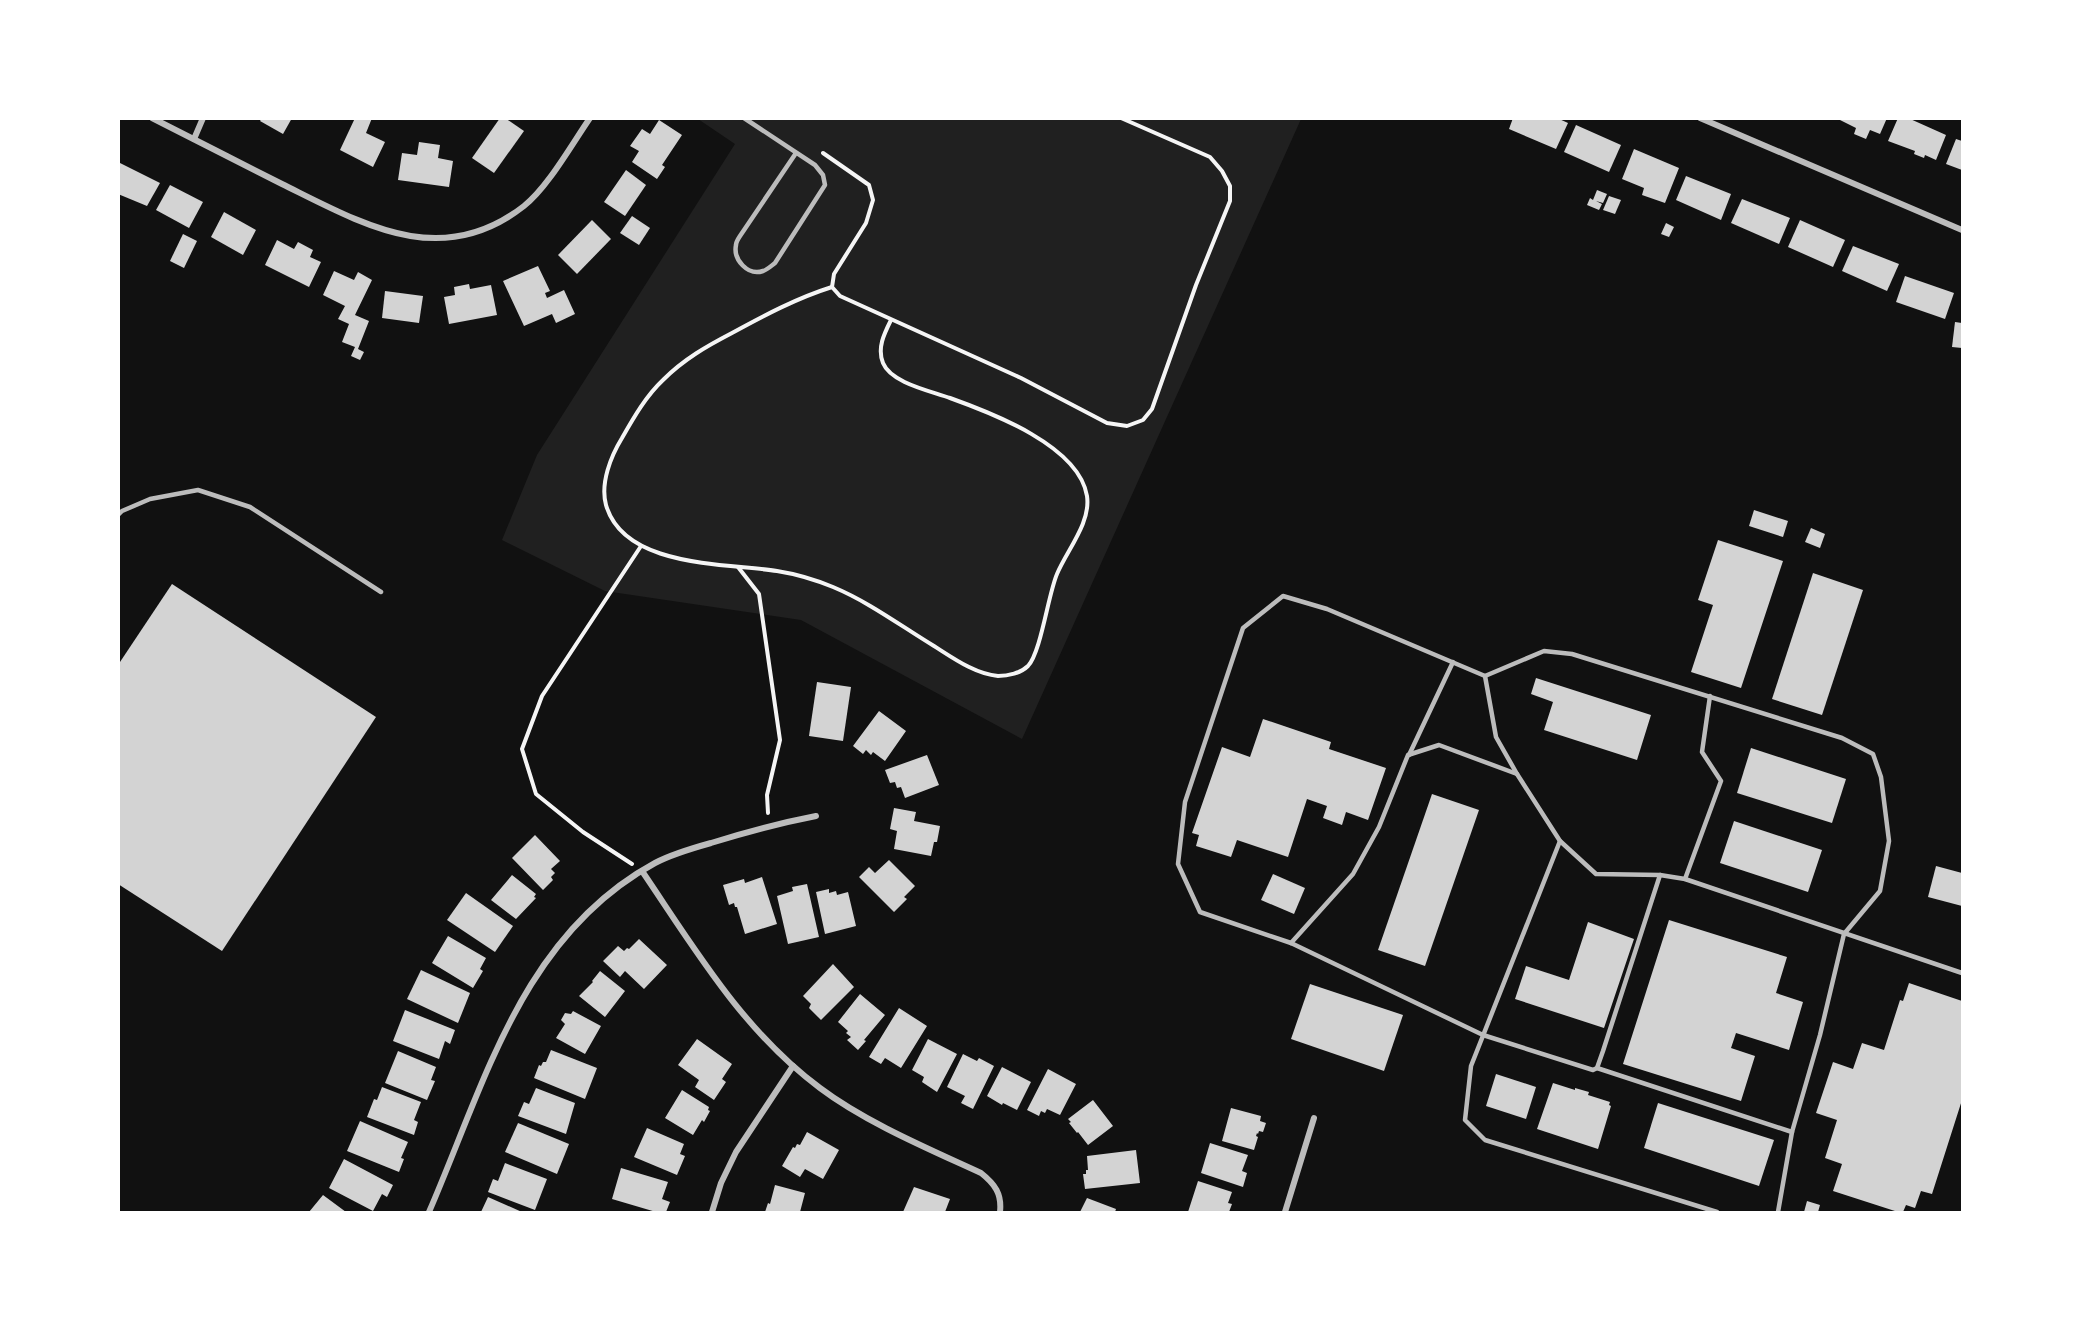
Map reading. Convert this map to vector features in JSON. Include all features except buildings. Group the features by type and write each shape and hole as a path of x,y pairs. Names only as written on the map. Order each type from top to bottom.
{"street":[{"path":"152,118 360,223 401,236 439,238 457,237 484,229 509,217 527,204 542,188 590,118"},
{"path":"194,139 203,118"},
{"path":"1700,118 1962,230"},
{"path":"429,1212 503,1035 518,1005 544,964 573,928 604,897 658,861 769,825 816,816"},
{"path":"642,871 735,1006 792,1066 820,1089 850,1108 911,1141 981,1173 995,1185 1000,1196 1000,1212"},
{"path":"712,1212 721,1183 736,1152 792,1066"},
{"path":"1285,1212 1314,1118"}],"lane":[{"path":"744,118 815,165 823,175 825,185 775,262 765,271 753,272 741,265 735,246 796,153"},
{"path":"118,515 150,499 198,490 250,507 381,592"},
{"path":"1778,1212 1791,1132 1820,1035 1844,934 1880,891 1889,841 1881,777 1873,754 1842,738 1572,654 1544,651 1485,676 1327,609 1283,596 1242,628 1185,802 1178,864 1200,912 1291,943 1483,1035 1593,1070 1597,1068 1791,1132"},
{"path":"1291,943 1353,874 1379,827 1408,755 1453,662"},
{"path":"1485,676 1496,737 1560,841 1596,874 1660,875 1685,879 1962,973"},
{"path":"1685,879 1721,781 1702,752 1710,696"},
{"path":"1408,755 1439,746 1517,774"},
{"path":"1560,841 1471,1066 1466,1120 1485,1140 1717,1212"},
{"path":"1597,1068 1660,875"}],"path":[{"path":"832,287 840,296 1021,378 1107,423 1127,426 1143,420 1152,409 1196,285 1226,212 1230,201 1230,186 1222,171 1210,158 1120,118"},
{"path":"815,148 869,185 873,200 866,223 834,274 832,287"},
{"path":"832,287 803,296 691,355 662,381 638,410 614,451 605,484 605,503 612,519 626,536 641,546 694,561 780,571 833,587 956,660 977,670 999,676 1019,673 1029,665 1035,652 1053,584 1083,522 1087,499 1081,478 1060,454 995,416 897,379 884,366 880,349 883,336 891,320"},
{"path":"641,546 542,696 522,749 536,794 583,832 642,871"},
{"path":"738,567 759,594 780,740 766,795 769,825"}],"shaded area":[{"path":"698,119 1301,119 1022,739 801,620 605,591 502,540 537,455 735,144"}]}
